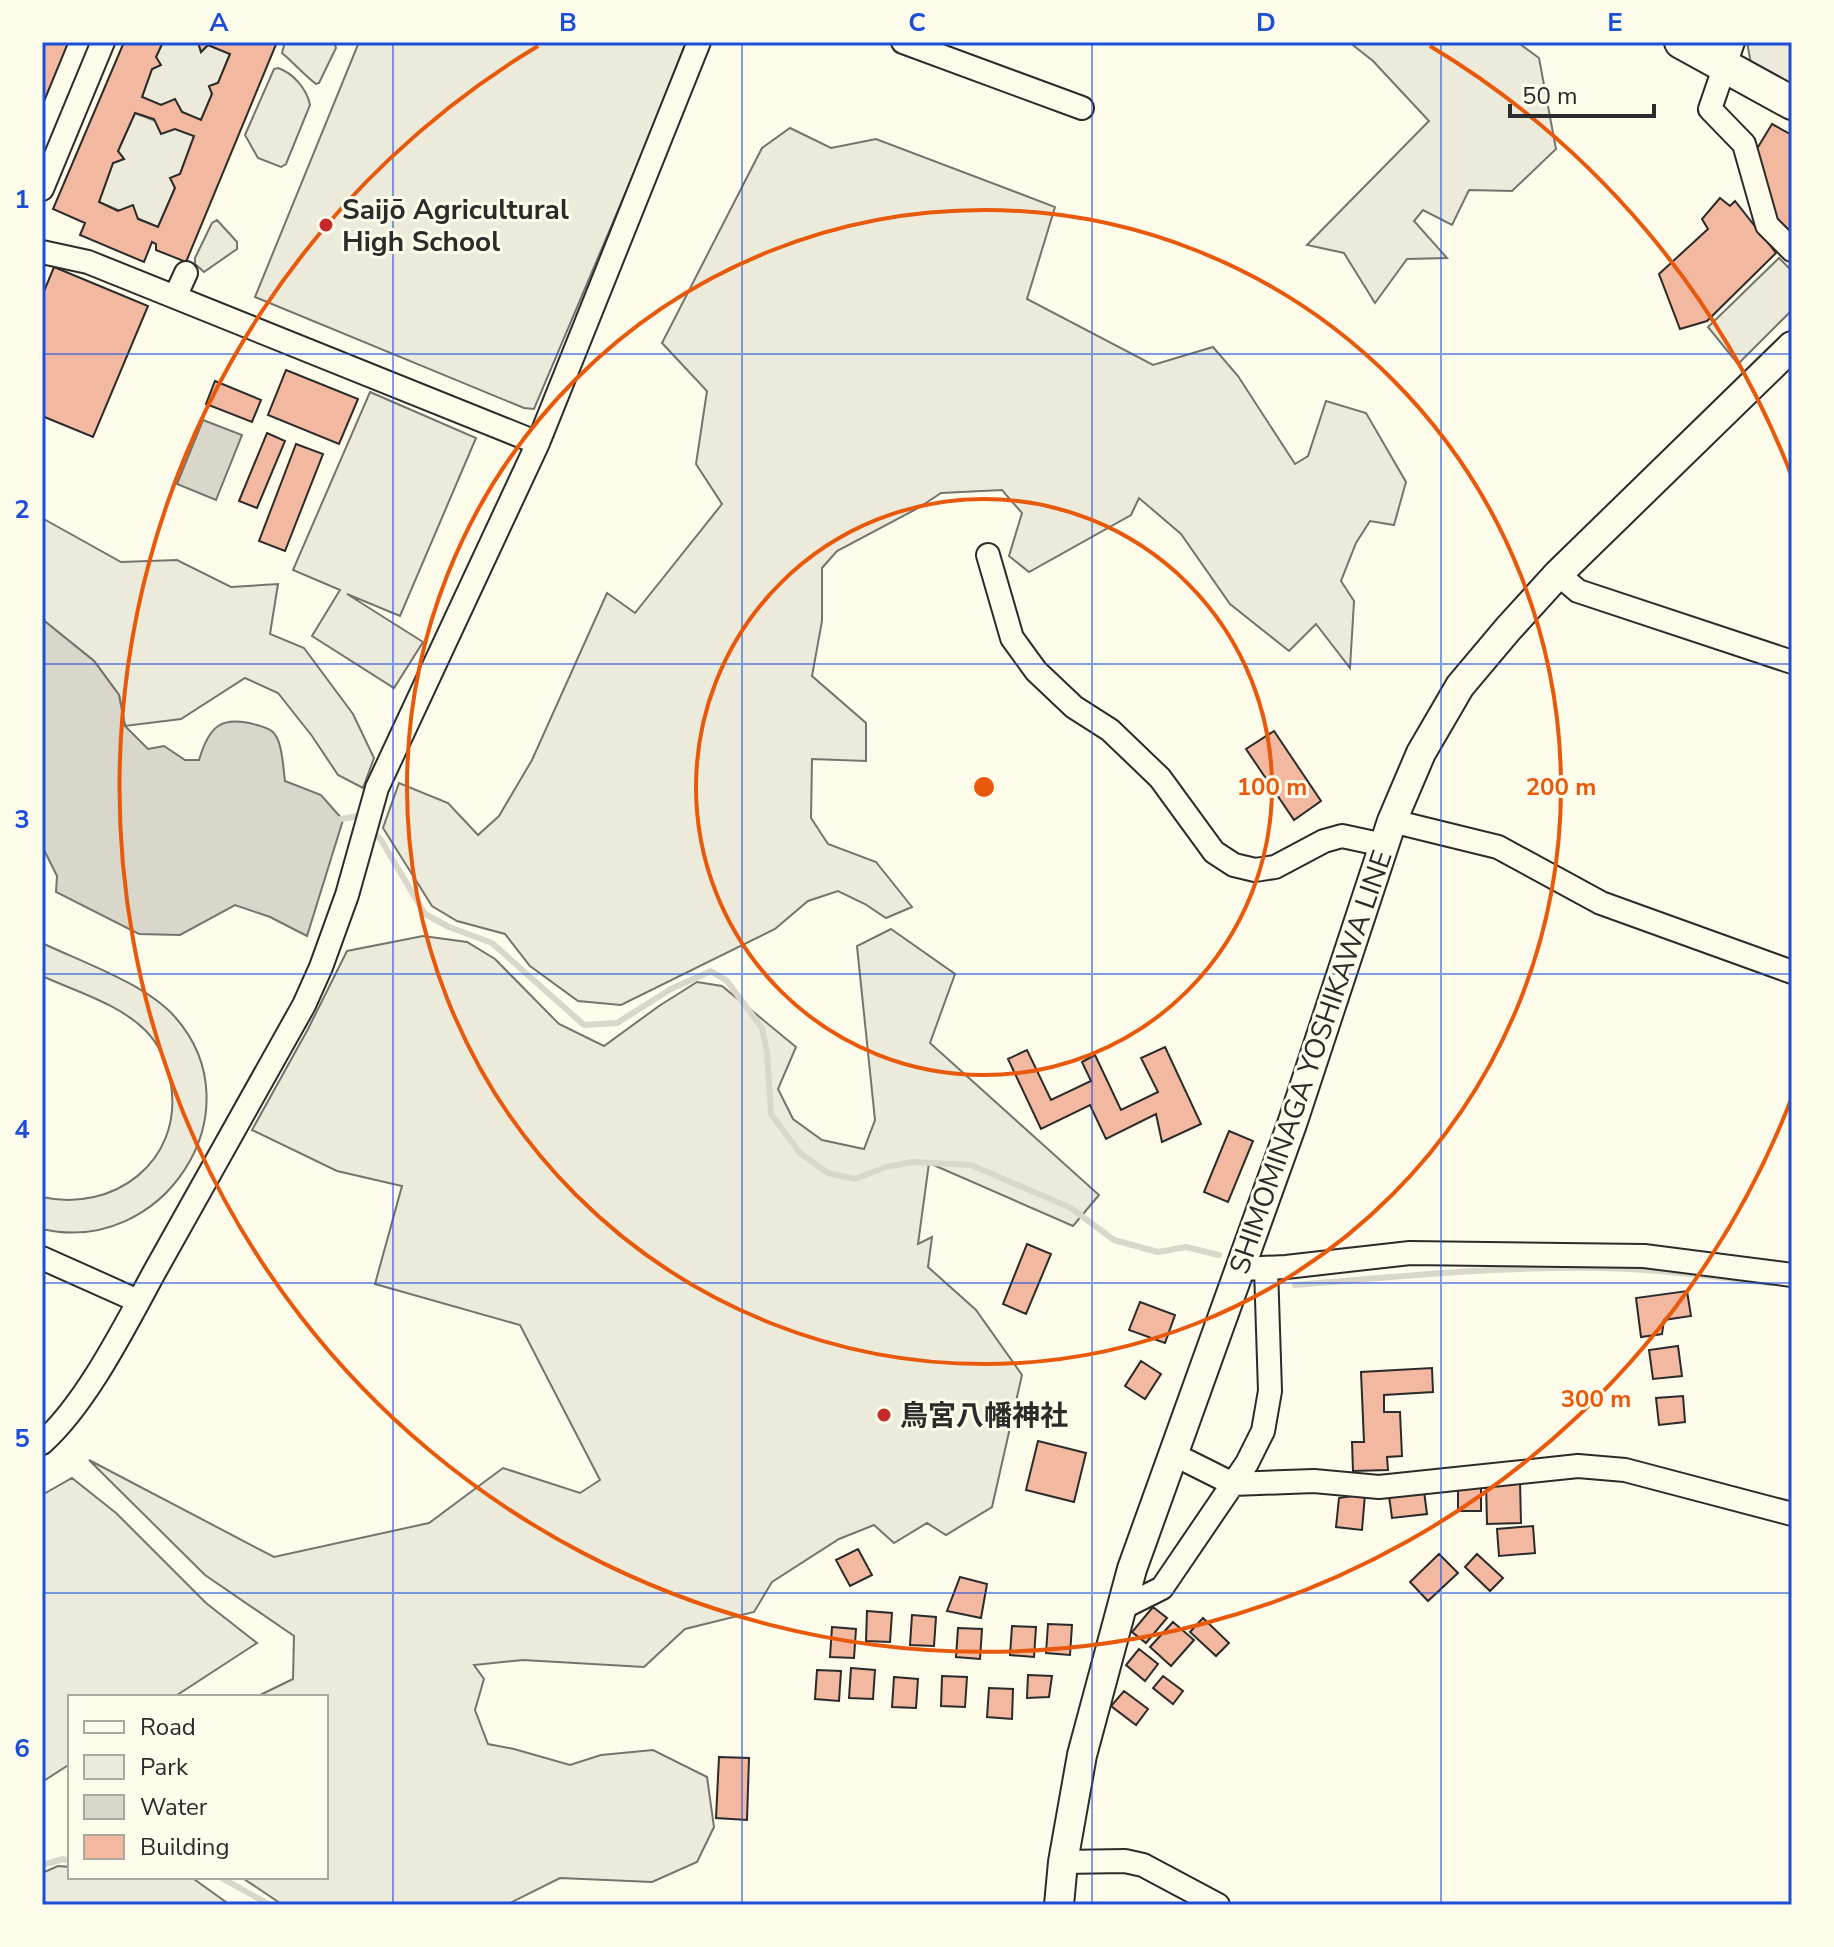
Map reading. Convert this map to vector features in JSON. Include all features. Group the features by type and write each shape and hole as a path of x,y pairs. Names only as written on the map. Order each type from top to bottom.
{"highway":[{"path":"1681,42 1730,54 1792,103"}],"main road":[{"name":"SHIMOMINAGA YOSHIKAWA LINE","path":"1059,1905 1063,1862 1082,1755 1132,1569 1173,1454 1253,1269 1292,1124 1388,833 1421,753 1460,686 1558,574 1792,346"}],"street":[{"path":"42,189 103,42"},
{"path":"42,1443 54,1433 84,1391 138,1301 304,1005 347,895 377,788 538,443 699,42"},
{"path":"903,42 1082,108"},
{"path":"1730,54 1710,109 1744,144 1767,225 1792,250"},
{"path":"44,257 88,262 538,443"},
{"path":"175,297 186,273"},
{"path":"988,555 1012,638 1036,671 1074,707 1110,730 1160,778 1214,852 1234,865 1255,870 1275,867 1324,841 1342,836 1388,833 1498,847 1601,903 1792,972"},
{"path":"1558,574 1578,591 1792,662"},
{"path":"1122,1608 1162,1588 1233,1484 1263,1431 1270,1391 1253,1269 1410,1253 1644,1256 1792,1275"},
{"path":"42,1258 138,1301"},
{"path":"1173,1454 1233,1484 1314,1481 1379,1487 1578,1466 1625,1470 1792,1514"},
{"path":"1063,1862 1125,1861 1143,1865 1218,1905"}],"green space":[{"path":"285,42 334,42 336,48 319,83 316,84 282,53"},
{"path":"359,42 686,42 534,409 524,408 255,297"},
{"path":"1349,42 1517,42 1539,58 1556,149 1512,191 1469,190 1452,225 1423,210 1414,221 1447,258 1407,259 1375,303 1344,253 1307,245 1429,121 1373,61"},
{"path":"278,68 298,82 310,105 286,164 281,167 258,158 245,135 274,69"},
{"path":"790,128 831,148 876,139 1055,207 1027,299 1153,365 1213,347 1238,376 1295,464 1308,456 1326,401 1366,413 1406,482 1394,525 1370,521 1356,543 1341,581 1354,601 1350,668 1316,624 1289,651 1230,604 1181,534 1139,498 1131,515 1029,572 1009,556 1022,513 1002,490 941,493 837,551 822,568 822,621 812,676 866,723 866,761 812,759 811,818 828,844 876,862 912,907 886,918 838,891 808,901 775,929 621,1005 578,1001 530,966 505,934 457,921 432,906 383,828 399,783 448,803 478,835 499,816 532,760 607,593 635,613 722,504 696,464 707,391 662,343 762,148"},
{"path":"217,220 237,242 237,249 204,272 195,264 195,258 212,223"},
{"path":"370,392 476,438 400,616 347,594 423,642 394,688 312,636 340,590 293,570"},
{"path":"42,518 121,562 177,560 231,587 278,584 270,634 304,648 353,714 374,758 363,788 338,775 278,693 245,678 181,719 125,726 119,695 94,661 42,619"},
{"path":"891,929 955,974 930,1043 1099,1195 1073,1226 929,1163 918,1244 932,1237 928,1267 976,1310 1022,1375 992,1507 946,1535 927,1523 894,1543 874,1525 839,1539 772,1582 754,1612 685,1629 644,1667 523,1660 474,1665 484,1679 475,1710 488,1744 570,1765 601,1755 653,1750 707,1777 714,1827 697,1862 652,1882 560,1878 506,1905 283,1905 244,1879 328,1879 328,1695 260,1695 293,1679 294,1636 205,1575 89,1460 274,1557 429,1523 503,1468 580,1493 600,1480 520,1325 375,1284 402,1186 337,1171 252,1130 347,951 423,936 467,942 495,959 559,1024 604,1046 697,982 722,986 796,1047 778,1089 793,1119 822,1140 864,1149 875,1120 857,946"},
{"path":"42,943 131,984 163,1005 175,1017 198,1055 207,1094 201,1133 185,1169 159,1199 125,1221 86,1232 42,1229 42,1197 68,1200 94,1197 117,1189 138,1176 154,1158 166,1137 172,1113 171,1085 159,1049 134,1021 110,1005 42,976"},
{"path":"72,1478 116,1513 206,1603 257,1643 177,1695 68,1695 68,1765 42,1782 42,1495"},
{"path":"58,1866 68,1867 68,1879 194,1879 230,1905 42,1905 42,1873"}],"shaded area":[{"path":"163,42 198,42 201,52 208,45 230,54 218,83 209,86 212,94 201,120 182,112 175,100 161,105 142,97 152,69 160,65 156,57"},
{"path":"1747,42 1792,42 1792,85 1751,64"},
{"path":"135,113 194,136 180,174 171,178 175,188 158,227 99,202 113,163 124,159 118,151"},
{"path":"1779,258 1792,271 1792,310 1738,364 1708,327"}],"water":[{"path":"203,420 242,435 216,500 177,484"},
{"path":"42,619 94,661 119,695 125,726 148,749 164,746 185,760 199,760 212,731 225,723 245,722 273,733 280,748 285,781 321,795 343,820 307,936 270,917 235,905 180,935 139,934 56,892 57,876 42,846"}],"building":[{"path":"42,42 68,43 42,106"},
{"path":"124,42 163,42 156,57 161,65 152,69 142,97 161,105 175,99 182,112 201,120 212,94 209,86 218,83 230,54 208,45 201,52 198,42 277,42 186,262 156,250 156,244 152,242 144,262 80,235 85,223 53,209","holes":["135,113 154,119 161,134 175,129 194,136 180,174 170,178 175,188 158,227 138,219 133,205 118,211 99,202 113,163 124,159 118,151"]},
{"path":"1772,124 1792,135 1792,235 1775,219 1755,152"},
{"path":"1720,198 1730,206 1735,201 1776,253 1707,321 1680,329 1659,274 1708,229 1702,219"},
{"path":"54,267 148,306 93,437 42,416 42,296"},
{"path":"286,370 358,399 339,444 268,415"},
{"path":"215,381 261,400 252,422 206,404"},
{"path":"267,433 285,441 257,508 239,501"},
{"path":"296,444 323,454 285,551 259,541"},
{"path":"1274,731 1321,801 1294,820 1246,749"},
{"path":"1165,1047 1201,1124 1162,1142 1156,1114 1106,1139 1090,1105 1041,1129 1008,1059 1027,1050 1051,1100 1091,1081 1082,1062 1095,1055 1121,1110 1158,1092 1141,1058"},
{"path":"1229,1131 1253,1141 1228,1202 1204,1192"},
{"path":"1027,1244 1051,1254 1026,1314 1003,1304"},
{"path":"1687,1291 1691,1316 1664,1320 1662,1334 1641,1337 1636,1298"},
{"path":"1140,1302 1175,1315 1165,1343 1129,1330"},
{"path":"1678,1346 1682,1376 1653,1379 1649,1350"},
{"path":"1141,1361 1161,1374 1145,1399 1125,1386"},
{"path":"1432,1368 1433,1392 1384,1395 1384,1412 1400,1412 1402,1456 1387,1457 1388,1470 1353,1471 1352,1442 1364,1442 1361,1372"},
{"path":"1683,1396 1685,1422 1659,1425 1656,1398"},
{"path":"1038,1441 1086,1453 1074,1502 1026,1490"},
{"path":"1520,1481 1521,1523 1487,1524 1486,1482"},
{"path":"1458,1483 1481,1483 1481,1511 1458,1511"},
{"path":"1424,1491 1427,1514 1392,1518 1389,1496"},
{"path":"1365,1494 1362,1530 1336,1527 1339,1498"},
{"path":"1533,1526 1535,1553 1499,1556 1497,1529"},
{"path":"858,1549 872,1575 850,1586 836,1560"},
{"path":"1439,1554 1458,1573 1428,1601 1410,1582"},
{"path":"1477,1554 1503,1578 1490,1591 1465,1567"},
{"path":"960,1577 987,1584 981,1618 947,1611"},
{"path":"1153,1607 1167,1618 1146,1643 1132,1632"},
{"path":"867,1611 892,1613 890,1642 866,1641"},
{"path":"912,1615 936,1617 934,1646 910,1645"},
{"path":"1203,1618 1229,1643 1216,1656 1190,1632"},
{"path":"1173,1622 1194,1640 1171,1666 1150,1647"},
{"path":"1048,1624 1072,1625 1070,1655 1046,1653"},
{"path":"1012,1626 1036,1627 1034,1657 1010,1655"},
{"path":"832,1627 856,1629 854,1658 830,1657"},
{"path":"958,1628 982,1629 980,1659 956,1657"},
{"path":"1139,1649 1158,1664 1145,1681 1126,1665"},
{"path":"851,1668 875,1670 873,1699 849,1698"},
{"path":"817,1670 841,1671 839,1701 815,1699"},
{"path":"1028,1675 1052,1676 1049,1697 1027,1698"},
{"path":"942,1676 967,1677 965,1707 941,1706"},
{"path":"1163,1676 1183,1691 1173,1704 1153,1688"},
{"path":"894,1677 918,1679 916,1708 892,1707"},
{"path":"989,1688 1013,1689 1012,1719 987,1717"},
{"path":"1124,1691 1148,1709 1136,1725 1111,1706"},
{"path":"719,1757 749,1758 747,1820 716,1818"}],"waterway":[{"path":"336,820 358,816 362,820"},
{"path":"370,828 381,840 425,914 492,943 584,1025 617,1023 671,989 711,971 727,981 762,1028 767,1052 771,1114 800,1153 828,1173 855,1179 886,1167 912,1162 971,1165 1071,1208 1114,1240 1158,1252 1186,1247 1219,1255"},
{"path":"1295,1285 1546,1268 1648,1270 1770,1283"},
{"path":"42,1865 68,1860"},
{"path":"224,1879 270,1905"}],"place":[{"name":"Saijō Agricultural High School","path":"326,225"},
{"name":"鳥宮八幡神社","path":"884,1415"}]}
